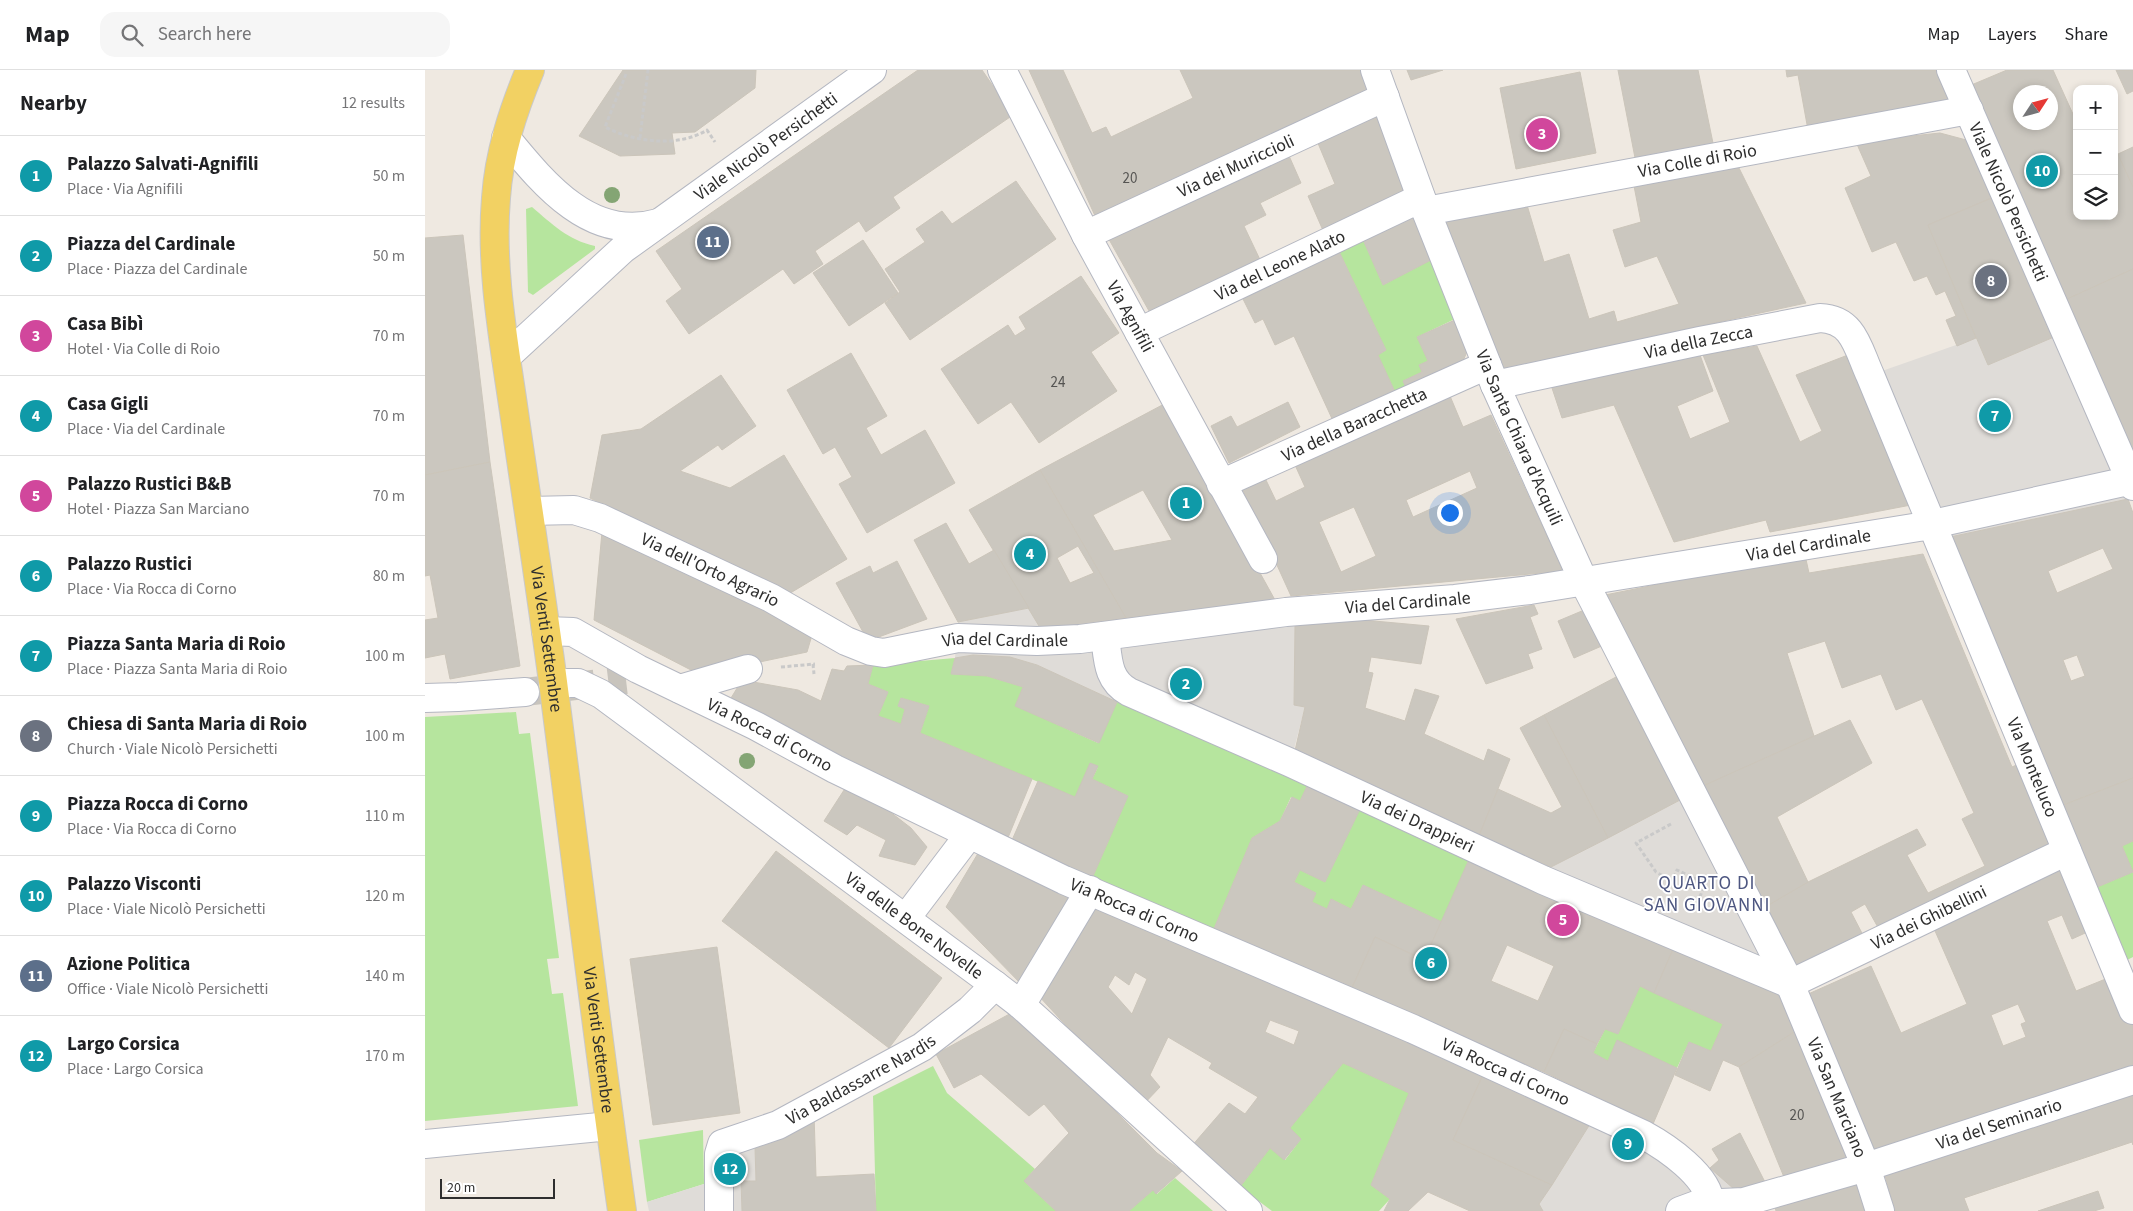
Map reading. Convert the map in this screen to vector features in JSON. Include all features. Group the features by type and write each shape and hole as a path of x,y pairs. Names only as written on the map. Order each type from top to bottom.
{"main road":[{"name":"Via Venti Settembre","path":"530,70 506,138 496,198 495,228 506,357 546,631 591,995 622,1211"}],"street":[{"name":"Viale Nicolò Persichetti","path":"506,357 595,273 658,223 872,70"},
{"name":"Via Agnifili","path":"1002,70 1086,235 1263,560"},
{"name":"Via Santa Chiara d'Acquili","path":"1375,70 1424,205 1491,375 1584,582 1740,886"},
{"name":"Viale Nicolò Persichetti","path":"1951,70 2132,482"},
{"name":"Via dei Muriccioli","path":"1086,235 1385,97"},
{"name":"Via Colle di Roio","path":"1424,205 1969,110"},
{"name":"Viale Nicolò Persichetti","path":"506,138 548,187 574,208 615,225 632,227 658,223"},
{"name":"Via del Leone Alato","path":"1139,332 1424,205"},
{"name":"Via della Zecca","path":"1491,375 1820,318 1836,320 1847,327 1870,375 1931,524"},
{"name":"Via della Baracchetta","path":"1221,484 1491,375"},
{"name":"Via del Cardinale","path":"884,653 958,638 1052,641 1105,636 1286,612 1455,599 1584,582 1931,524 2132,482"},
{"name":"Via dell'Orto Agrario","path":"529,511 573,510 600,518 771,598 846,641 871,651 884,653"},
{"name":"Via Monteluco","path":"1931,524 2133,1010"},
{"name":"Via Rocca di Corno","path":"546,631 573,632 632,675 680,689 969,835 1090,890 1413,1029 1644,1135 1667,1149 1689,1168 1702,1182 1710,1203"},
{"name":"Via dei Drappieri","path":"1105,636 1109,670 1123,689 1291,763 1543,880 1790,984"},
{"path":"680,689 748,669"},
{"name":"Via delle Bone Novelle","path":"554,694 578,683 601,694 906,918 1021,1005 1248,1211"},
{"path":"425,698 458,698 525,692"},
{"path":"906,918 969,835"},
{"name":"Via dei Ghibellini","path":"1790,984 2067,851"},
{"name":"Via San Marciano","path":"1740,886 1790,984 1866,1167 1880,1211"},
{"path":"1021,1005 1090,890"},
{"name":"Via Baldassarre Nardis","path":"719,1211 719,1154 721,1146 726,1142 778,1125 922,1047 970,1010 995,985"},
{"name":"Via del Seminario","path":"1680,1211 1699,1204 1744,1202 1866,1167 2133,1080"},
{"path":"425,1144 610,1126"}],"path":[{"path":"640,138 648,70"},
{"path":"626,74 605,126 622,136 673,141 695,137 707,130 715,142"},
{"path":"813,664 814,674"},
{"path":"1696,801 1636,842 1656,872 1672,881 1677,870 1711,886 1740,886"}],"green space":[{"path":"532,207 568,236 595,246 595,249 533,295 528,292 526,209"},
{"path":"1361,235 1383,285 1431,260 1455,319 1417,337 1428,361 1419,365 1422,372 1403,381 1406,388 1395,392 1378,355 1386,350 1336,245"},
{"path":"955,658 951,674 987,676 1023,687 1016,706 1098,743 1117,702 1310,780 1300,801 1291,797 1280,821 1252,838 1213,931 1090,883 1128,796 1092,779 1098,767 1075,797 920,733 929,706 901,698 898,706 905,709 901,724 878,716 888,692 868,684 873,665"},
{"path":"516,712 519,734 530,733 559,958 547,959 552,994 563,993 578,1106 425,1121 425,717"},
{"path":"1362,805 1471,855 1442,922 1363,885 1351,909 1331,899 1327,909 1312,902 1316,893 1294,882 1300,870 1325,882"},
{"path":"2133,841 2133,872 2122,846"},
{"path":"2133,872 2133,957 2125,961 2095,888"},
{"path":"1640,986 1723,1024 1711,1051 1689,1042 1677,1068 1617,1041 1608,1061 1593,1053 1605,1029 1618,1034"},
{"path":"1343,1063 1409,1093 1371,1185 1390,1199 1379,1211 1272,1211 1240,1187 1270,1148 1285,1160 1301,1139 1290,1128"},
{"path":"933,1066 947,1093 1035,1169 1024,1181 1056,1211 876,1211 873,1096"},
{"path":"703,1130 704,1184 647,1202 639,1140"},
{"path":"1175,1178 1213,1211 1129,1211 1153,1190 1157,1194"}],"shaded area":[{"path":"2077,327 2133,499 1937,540 1882,371 1976,338 1988,365"},
{"path":"1291,596 1295,626 1294,704 1305,707 1288,772 1117,702 1037,665 1010,657 973,655 955,658 958,622 1029,608 1043,631 1126,618 1275,600"},
{"path":"1703,786 1810,993 1784,997 1540,887 1551,867 1680,800"},
{"path":"1602,1099 1653,1124 1710,1168 1742,1196 1735,1211 1543,1211 1539,1204 1590,1124"},
{"path":"755,1147 756,1181 741,1181 742,1211 649,1211 647,1202 704,1184 704,1157"}],"building":[{"path":"623,70 756,70 755,88 695,132 672,133 675,154 620,156 579,136"},
{"path":"918,70 982,70 1013,115 893,197 900,208 866,232 859,221 815,251 823,264 794,284 783,269 689,334 666,301 682,289 656,251"},
{"path":"1029,70 1063,70 1092,133 1106,127 1111,137 1193,98 1180,70 1363,70 1372,97 1096,218"},
{"path":"1407,70 1443,70 1411,80"},
{"path":"1618,70 1698,70 1714,148 1636,163"},
{"path":"1786,70 1938,70 1956,101 1808,130 1798,75 1787,77"},
{"path":"2007,70 2053,70 2073,114 2073,220 2118,220 2118,154 2133,187 2133,269 2065,300 1969,86"},
{"path":"2116,70 2133,70 2133,91 2127,94"},
{"path":"1580,72 1596,153 1516,169 1500,88"},
{"path":"1377,107 1407,199 1325,235 1308,196 1335,184 1315,136"},
{"path":"1940,133 1970,141 1994,197 1928,225 1976,338 1957,346 1946,320 1956,316 1945,291 1936,295 1927,276 1914,281 1896,242 1872,252 1845,188 1871,176 1856,142"},
{"path":"2133,147 2133,187 2118,154"},
{"path":"1286,149 1301,183 1260,203 1266,215 1244,226 1263,266 1153,318 1106,234"},
{"path":"1738,166 1806,303 1503,369 1444,221 1527,205 1544,262 1569,254 1589,319 1614,311 1617,322 1679,304 1657,256 1625,267 1613,230 1641,222 1634,186"},
{"path":"1016,181 1056,239 910,340 885,303 900,292 885,269 925,242 916,229 942,211 952,224"},
{"path":"1994,197 2054,337 1988,365 1928,225"},
{"path":"1411,214 1418,222 1433,259 1383,285 1361,235"},
{"path":"463,235 490,462 425,475 425,238"},
{"path":"863,240 898,293 849,326 813,273"},
{"path":"1336,245 1386,350 1378,355 1395,392 1334,423 1294,336 1275,345 1263,319 1255,323 1239,291"},
{"path":"2133,269 2133,452 2065,300"},
{"path":"1081,276 1119,333 1091,352 1117,391 1039,443 1011,402 978,424 941,369 1008,325 1015,336 1026,329 1019,317"},
{"path":"1457,319 1469,347 1463,361 1406,388 1403,381 1422,372 1419,365 1428,361 1417,337"},
{"path":"1757,346 1800,442 1822,431 1796,375 1848,355 1911,505 1770,532 1766,520 1674,542 1614,405 1562,418 1551,385 1700,355 1713,391 1677,406 1690,439 1730,422 1703,355"},
{"path":"851,353 887,416 866,428 881,455 925,430 955,483 867,533 839,484 852,477 835,447 823,454 787,390"},
{"path":"721,375 756,426 722,450 718,445 680,471 730,488 784,455 847,559 787,595 590,498 602,435 641,429"},
{"path":"1450,396 1463,427 1491,415 1563,571 1291,596 1242,488 1265,478 1276,501 1305,487 1295,465","holes":["1470,471 1477,488 1413,517 1406,500","1354,507 1376,556 1341,572 1319,522"]},
{"path":"1288,402 1300,427 1229,463 1211,426 1231,416 1237,427"},
{"path":"1166,403 1275,600 1126,618 1040,470","holes":["1143,490 1172,540 1114,551 1093,515"]},
{"path":"490,462 520,666 450,679 445,654 425,658 425,620 438,618 430,575 425,576 425,475"},
{"path":"1040,470 1126,618 1042,631 969,510","holes":["1078,546 1094,573 1070,583 1057,558"]},
{"path":"2128,499 2133,513 2133,778 2061,806 1950,537","holes":["2103,548 2113,569 2057,593 2048,571","2077,655 2085,676 2071,681 2063,660"]},
{"path":"946,523 969,564 994,550 1029,608 958,622 914,540"},
{"path":"602,532 751,599 812,635 807,652 755,663 733,659 721,661 712,669 691,670 594,620"},
{"path":"1923,554 2012,767 2023,762 2058,846 1880,931 1865,904 1851,912 1865,939 1799,969 1765,907 1808,882 1917,829 1926,845 1907,855 1928,893 1985,866 1962,819 1974,813 1922,699 1896,710 1881,674 1842,688 1825,641 1787,653 1814,736 1703,786 1605,595 1805,555 1809,573"},
{"path":"897,561 927,619 868,641 836,583 870,566 873,573"},
{"path":"1534,605 1538,614 1530,617 1542,649 1528,654 1533,668 1486,684 1456,619"},
{"path":"1589,608 1604,645 1574,658 1558,621"},
{"path":"1363,620 1429,626 1421,664 1371,657 1368,672 1373,673 1365,708 1405,721 1415,689 1439,696 1424,734 1484,761 1488,749 1510,759 1479,836 1294,755 1305,707 1294,705 1295,626"},
{"path":"973,655 1010,657 1037,665 1117,702 1099,743 1015,706 1023,687 987,676 951,674 955,658"},
{"path":"873,665 868,684 888,692 878,716 901,724 905,709 898,706 901,698 929,706 920,733 1032,779 1005,845 728,703 742,680 798,690 821,701 832,669 844,671 847,666"},
{"path":"1616,677 1680,800 1608,838 1544,715"},
{"path":"1544,715 1608,838 1551,867 1479,836 1498,789 1551,813 1562,807 1520,728"},
{"path":"1850,720 1872,763 1777,817 1808,882 1765,907 1703,786"},
{"path":"1090,763 1098,766 1092,779 1128,796 1090,883 1009,847 1038,781 1075,797"},
{"path":"2133,778 2133,841 2122,846 2133,872 2095,888 2061,806"},
{"path":"1310,780 1362,805 1325,882 1300,870 1294,882 1316,893 1312,902 1327,909 1331,899 1351,909 1363,885 1442,922 1424,960 1375,937 1351,990 1213,931 1252,838 1280,821 1292,797 1300,801"},
{"path":"846,787 885,808 911,828 927,847 915,865 879,856 886,840 857,825 847,835 824,821"},
{"path":"980,850 1080,897 1023,986 946,907"},
{"path":"776,851 942,978 889,1048 722,921"},
{"path":"1471,855 1674,947 1654,993 1640,986 1618,1034 1605,1029 1597,1044 1564,1029 1544,1072 1351,990 1375,937 1424,960","holes":["1507,945 1554,966 1538,1001 1491,981"]},
{"path":"2065,860 2094,929 2072,939 2062,915 2047,921 2076,991 2113,976 2133,1023 2133,1066 1877,1158 1806,995 1871,966 1901,1033 1967,1004 1932,924","holes":["2018,1004 2026,1022 2021,1024 2026,1037 2003,1046 1991,1015"]},
{"path":"1093,898 1483,1075 1453,1140 1552,1185 1539,1204 1543,1211 1470,1211 1428,1192 1408,1211 1384,1211 1390,1199 1371,1185 1409,1093 1343,1063 1290,1128 1301,1139 1284,1160 1270,1148 1236,1192 1190,1148 1229,1103 1245,1114 1258,1097 1209,1068 1212,1063 1168,1037 1150,1075 1160,1087 1141,1107 1037,994","holes":["1135,972 1147,979 1132,1014 1108,987 1115,975 1129,985","1270,1020 1299,1031 1294,1045 1265,1032"]},
{"path":"717,947 740,1113 653,1125 630,959"},
{"path":"1674,947 1784,997 1799,1029 1739,1067 1723,1060 1710,1091 1675,1075 1689,1042 1711,1051 1723,1024 1654,993"},
{"path":"1015,1011 1157,1153 1182,1171 1156,1194 1153,1190 1129,1211 1056,1211 1024,1181 1069,1133 1044,1104 1029,1116 981,1074 954,1088 936,1054"},
{"path":"1564,1029 1597,1044 1593,1053 1608,1061 1617,1040 1677,1068 1653,1124 1544,1072"},
{"path":"1799,1029 1856,1163 1786,1182 1739,1067"},
{"path":"1483,1075 1590,1124 1552,1185 1453,1140"},
{"path":"2133,1086 2133,1145 2132,1142 1964,1198 1969,1211 1895,1211 1884,1172"},
{"path":"814,1114 816,1177 874,1174 876,1211 742,1211 741,1181 756,1181 755,1147"},
{"path":"1740,1133 1768,1188 1742,1196 1710,1168 1719,1160 1712,1149"},
{"path":"1862,1174 1872,1211 1776,1211 1773,1200"},
{"path":"2098,1191 2104,1208 2094,1211 2038,1211"}],"tunnel":[{"path":"525,692 626,680"}],"place":[{"name":"Casa Bibì","path":"1542,134"},
{"name":"Palazzo Visconti","path":"2042,171"},
{"name":"Azione Politica","path":"713,242"},
{"name":"Chiesa di Santa Maria di Roio","path":"1991,281"},
{"name":"Piazza Santa Maria di Roio","path":"1995,416"},
{"name":"Palazzo Salvati-Agnifili","path":"1186,503"},
{"name":"Casa Gigli","path":"1030,554"},
{"name":"Piazza del Cardinale","path":"1186,684"},
{"name":"Palazzo Rustici B&B","path":"1563,920"},
{"name":"Palazzo Rustici","path":"1431,963"},
{"name":"Piazza Rocca di Corno","path":"1628,1144"},
{"name":"Largo Corsica","path":"730,1169"}],"district":[{"name":"QUARTO DI SAN GIOVANNI","path":"1707,893"}]}
